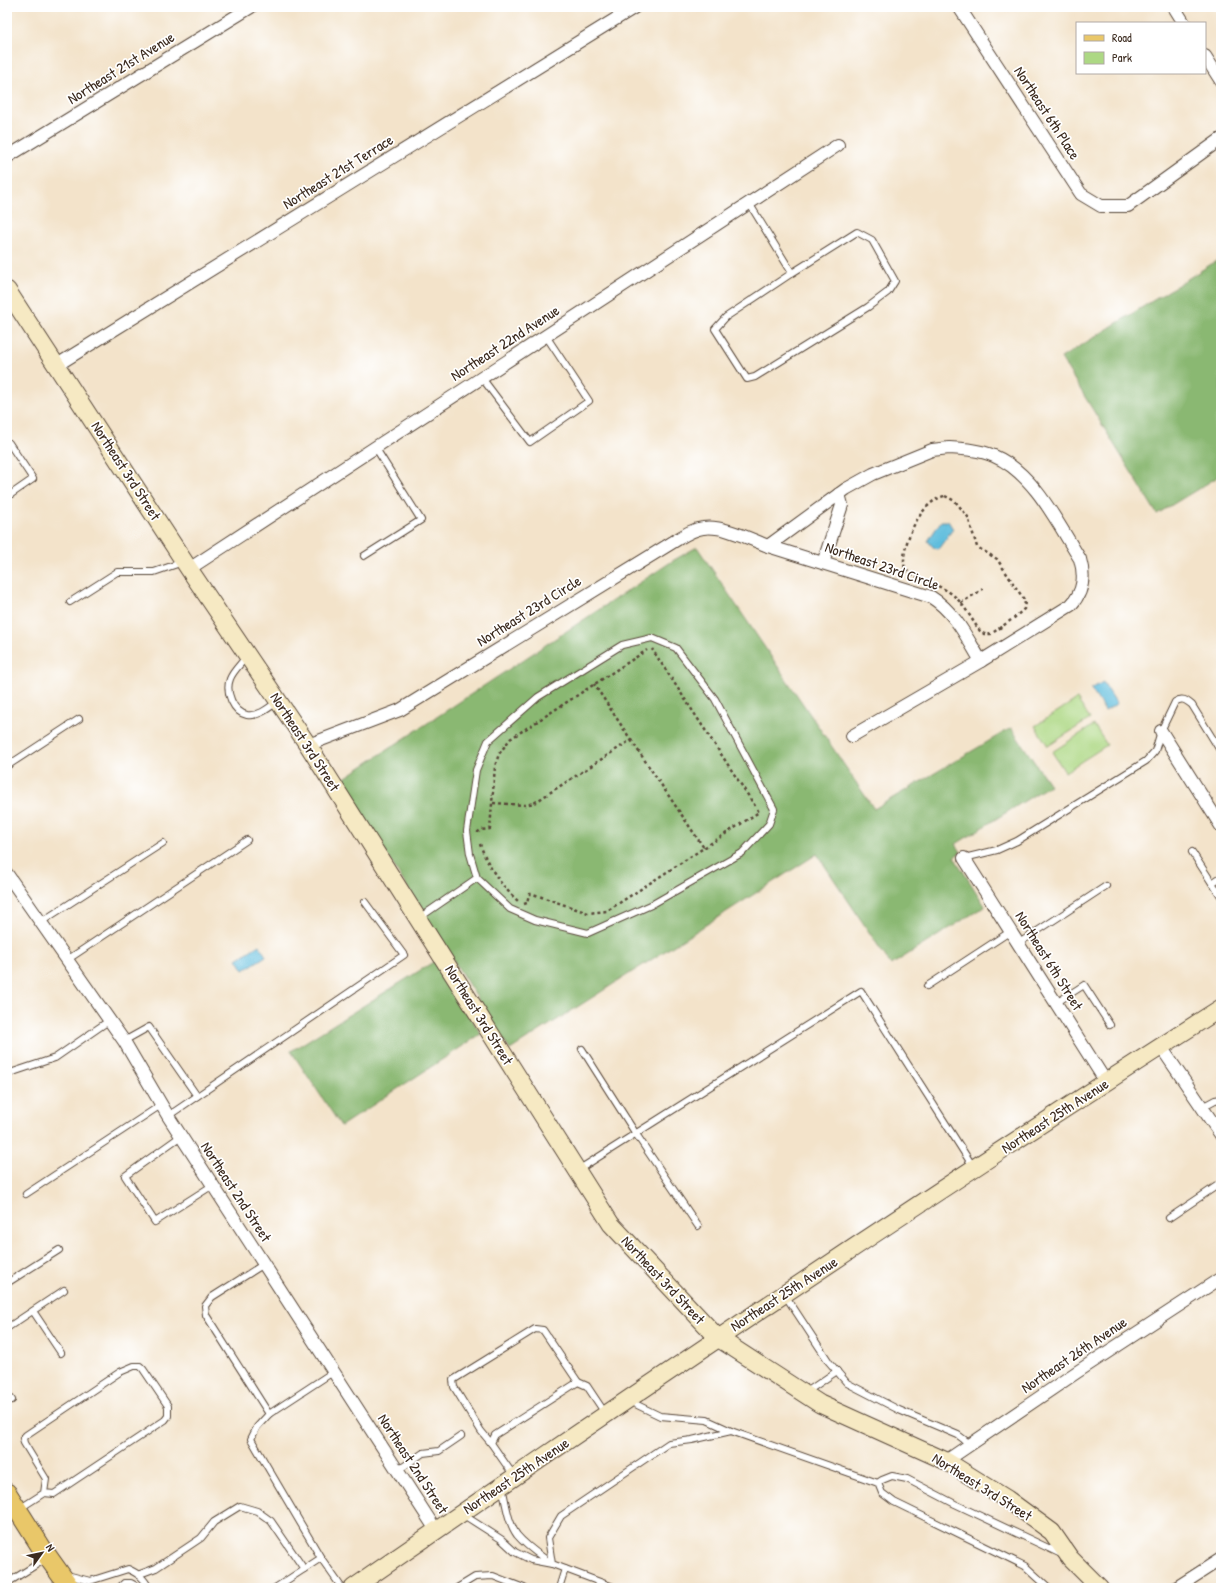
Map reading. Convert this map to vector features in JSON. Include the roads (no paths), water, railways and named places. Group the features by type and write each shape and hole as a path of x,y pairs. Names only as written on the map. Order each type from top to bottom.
{"main road":[{"path":"11,1501 65,1581"}],"street":[{"name":"Northeast 21st Avenue","path":"7,157 251,7"},
{"name":"Northeast 21st Terrace","path":"57,365 635,7"},
{"name":"Northeast 6th Place","path":"959,7 1081,194 1101,206 1128,206 1221,139"},
{"path":"1174,7 1183,22"},
{"path":"1206,58 1221,81"},
{"name":"Northeast 22nd Avenue","path":"187,565 375,448 838,145"},
{"name":"Northeast 3rd Street","path":"7,290 187,565 308,745 611,1224 718,1338 820,1404 946,1461 1007,1498 1052,1532 1070,1558 1100,1588"},
{"path":"768,546 839,494 873,474 932,450 949,448 964,449 994,455 1017,470 1036,490 1080,559 1083,575 1082,589 1071,605 981,661 852,736"},
{"path":"823,563 842,505 839,494"},
{"name":"Northeast 23rd Circle","path":"308,745 400,710 678,539 694,530 704,528 724,530 768,546 931,597 940,603 951,614 981,661"},
{"path":"1161,731 1221,826"},
{"name":"Northeast 6th Street","path":"964,858 1106,1082"},
{"name":"Northeast 2nd Street","path":"7,874 124,1041 168,1116 436,1530"},
{"name":"Northeast 25th Avenue","path":"354,1588 436,1530 718,1338 1106,1082 1221,1008"},
{"path":"1161,1047 1221,1135"},
{"name":"Northeast 26th Avenue","path":"946,1461 1077,1372 1221,1278"},
{"path":"1176,1588 1221,1559"}],"lane":[{"path":"749,203 792,273"},
{"path":"857,232 872,240 895,281 888,292 868,307 755,377 747,379 715,329 726,317 792,273 857,232"},
{"path":"482,378 530,442 589,401 546,336"},
{"path":"7,497 33,479 9,443"},
{"path":"364,556 421,520 375,448"},
{"path":"70,602 116,572 154,572 187,565"},
{"path":"652,638 676,648 715,699 774,809 769,824 742,853 651,905 588,933 535,920 510,909 478,878 470,854 467,831 476,770 488,741 538,697 622,645 652,638"},
{"path":"248,655 235,671 230,680 228,687 232,702 239,711 248,715 260,713 278,701"},
{"path":"964,858 997,850 1017,841 1151,757 1155,751 1161,731 1175,702 1179,699 1187,700 1192,705 1221,752"},
{"path":"7,766 79,719"},
{"path":"67,960 247,840"},
{"path":"41,922 163,843"},
{"path":"1192,852 1221,896"},
{"path":"1212,883 1221,877"},
{"path":"418,919 478,878"},
{"path":"1019,943 1106,886"},
{"path":"168,1116 404,955 365,902"},
{"path":"927,986 1011,931"},
{"path":"1056,1003 1084,985 1110,1025"},
{"path":"577,1171 861,991 974,1169"},
{"path":"7,1074 55,1058 110,1020"},
{"path":"124,1041 150,1027 196,1096"},
{"path":"582,1049 636,1134 698,1226"},
{"path":"1202,1108 1215,1100 1221,1099"},
{"path":"26,1194 161,1104"},
{"path":"181,1136 125,1176 155,1222 213,1186"},
{"path":"1169,1218 1221,1183"},
{"path":"7,1283 60,1250"},
{"path":"264,1264 212,1297 205,1306 206,1315 269,1414"},
{"path":"7,1328 64,1290"},
{"path":"784,1294 829,1362 847,1383 899,1410 958,1435 970,1444"},
{"path":"33,1311 62,1353"},
{"path":"552,1564 528,1547 517,1534 509,1517 508,1481 491,1443 481,1431 454,1387 453,1380 535,1329 543,1330 578,1382 586,1386 606,1415"},
{"path":"11,1501 44,1493 54,1494 165,1420 168,1416 168,1406 140,1366 134,1366 120,1372 23,1438 46,1479 44,1493"},
{"path":"804,1394 837,1371"},
{"path":"334,1372 269,1414 257,1427 251,1439 321,1558 342,1588"},
{"path":"491,1443 495,1435 578,1382"},
{"path":"7,1393 12,1400"},
{"path":"628,1400 660,1416 707,1420 878,1483 882,1493 894,1502 1025,1566 1049,1588"},
{"path":"552,1564 548,1538 561,1516 669,1443 692,1440 731,1430"},
{"path":"397,1471 423,1454 438,1451 461,1436"},
{"path":"878,1483 892,1476 908,1479 955,1504 1070,1558"},
{"path":"140,1574 156,1568 201,1538 214,1522 240,1506 257,1511 271,1521 304,1568"},
{"path":"461,1513 501,1539 515,1552 531,1560 552,1564 616,1588"},
{"path":"7,1583 48,1557"},
{"path":"275,1588 321,1558"},
{"path":"65,1581 90,1581 128,1569 140,1574 146,1581 149,1588"},
{"path":"559,1588 566,1569"},
{"path":"457,1588 475,1577 493,1576 524,1588"},
{"path":"119,1588 124,1583 131,1583 140,1588"}],"water":[{"path":"941,521 948,521 953,529 937,549 928,541"},
{"path":"1103,682 1117,704 1105,711 1091,689"},
{"path":"259,945 266,956 244,970 237,959"}]}
